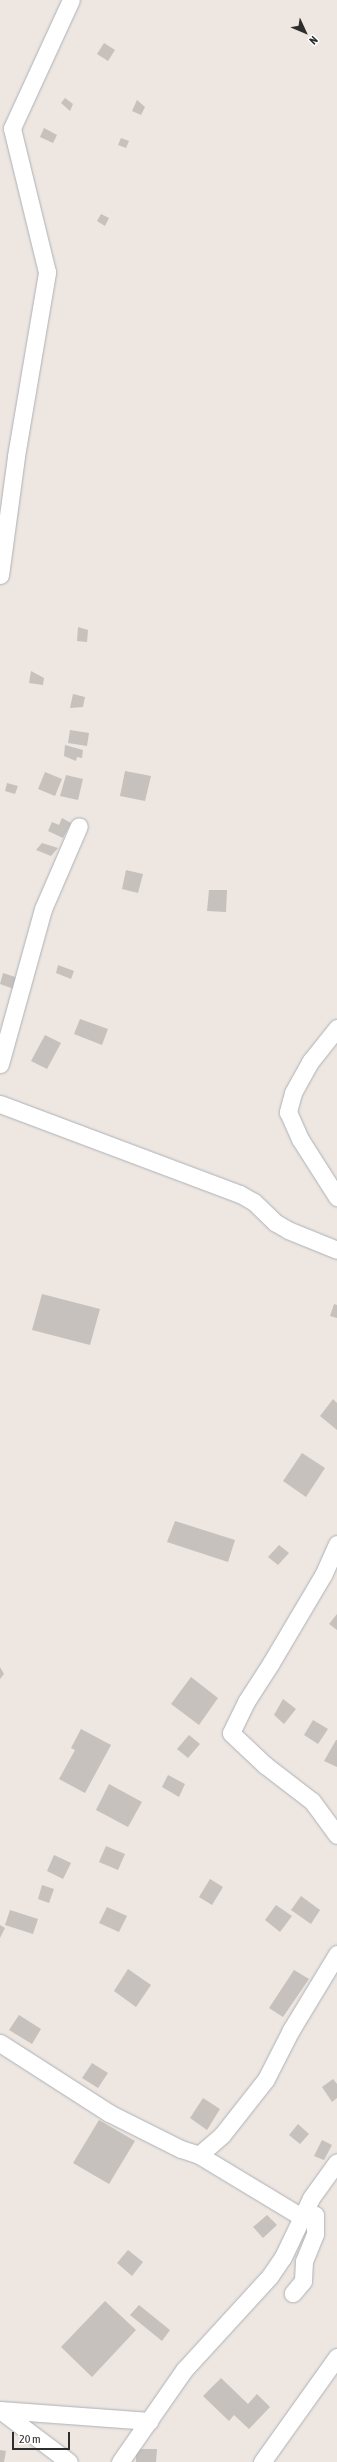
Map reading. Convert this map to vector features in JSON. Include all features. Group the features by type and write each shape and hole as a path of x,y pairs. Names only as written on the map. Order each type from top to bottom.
{"street":[{"path":"0,575 16,456 47,272 12,128 71,0"},
{"path":"0,1064 43,909 79,826"},
{"path":"337,1028 310,1062 293,1093 288,1112 300,1139 337,1197"},
{"path":"0,1104 240,1194 254,1202 276,1223 288,1230 337,1250"},
{"path":"337,1544 323,1575 272,1663 246,1702 231,1733 265,1765 312,1801 337,1835"},
{"path":"199,2155 222,2135 266,2079 295,2023 337,1954"},
{"path":"0,2043 108,2113 181,2149 199,2155 300,2216 314,2215 315,2234 304,2261 303,2281 293,2293"},
{"path":"120,2462 184,2370 270,2276 283,2257 300,2216 337,2162"},
{"path":"262,2462 337,2357"},
{"path":"0,2410 150,2420"},
{"path":"0,2410 69,2462"}],"building":[{"path":"104,43 115,50 108,61 97,54"},
{"path":"65,98 73,104 70,111 61,103"},
{"path":"137,100 145,107 141,115 132,111"},
{"path":"44,128 57,135 53,143 40,137"},
{"path":"121,138 129,141 126,148 118,145"},
{"path":"101,214 109,218 105,226 97,221"},
{"path":"78,627 88,630 87,642 77,641"},
{"path":"31,671 44,678 43,685 29,683"},
{"path":"73,694 85,697 83,707 70,708"},
{"path":"70,730 89,733 87,746 68,743"},
{"path":"65,745 83,750 82,758 77,757 76,761 64,756"},
{"path":"125,771 151,776 145,801 120,796"},
{"path":"45,772 62,779 55,796 38,789"},
{"path":"66,775 83,779 78,800 60,796"},
{"path":"7,783 18,786 15,794 5,791"},
{"path":"62,818 71,823 63,838 48,831 52,822 59,825"},
{"path":"42,843 58,848 51,856 36,850"},
{"path":"126,870 143,874 138,893 122,889"},
{"path":"209,890 227,890 226,912 207,911"},
{"path":"58,965 74,971 71,979 56,973"},
{"path":"3,973 18,978 14,989 0,984"},
{"path":"80,1019 108,1029 102,1045 74,1034"},
{"path":"45,1035 61,1043 47,1069 31,1061"},
{"path":"42,1294 100,1309 90,1345 32,1330"},
{"path":"334,1304 337,1305 337,1318 330,1316"},
{"path":"333,1399 337,1403 337,1430 320,1416"},
{"path":"302,1453 325,1468 306,1497 283,1481"},
{"path":"175,1521 235,1540 228,1562 167,1542"},
{"path":"279,1545 289,1553 278,1565 268,1557"},
{"path":"337,1614 337,1630 329,1624"},
{"path":"0,1667 4,1674 0,1679"},
{"path":"191,1677 218,1698 199,1725 171,1704"},
{"path":"283,1699 296,1709 284,1724 274,1715"},
{"path":"313,1720 328,1729 318,1744 304,1735"},
{"path":"81,1729 111,1745 85,1793 59,1779 75,1750 71,1748"},
{"path":"189,1735 200,1744 188,1758 177,1749"},
{"path":"337,1740 337,1767 324,1761"},
{"path":"168,1775 185,1784 179,1797 162,1787"},
{"path":"109,1784 142,1802 128,1827 96,1810"},
{"path":"106,1846 125,1854 118,1870 99,1862"},
{"path":"54,1855 71,1863 63,1879 47,1871"},
{"path":"210,1879 223,1887 212,1905 199,1897"},
{"path":"42,1885 54,1889 49,1903 38,1899"},
{"path":"301,1896 320,1910 311,1924 291,1910"},
{"path":"276,1905 292,1916 280,1932 265,1920"},
{"path":"107,1907 127,1916 119,1932 99,1923"},
{"path":"10,1910 38,1919 33,1934 5,1925"},
{"path":"0,1925 5,1928 0,1938"},
{"path":"128,1969 151,1985 136,2007 114,1991"},
{"path":"294,1970 309,1979 283,2017 269,2008"},
{"path":"19,2015 41,2029 32,2044 9,2030"},
{"path":"92,2063 108,2073 98,2088 82,2078"},
{"path":"333,2079 337,2084 337,2098 332,2102 322,2087"},
{"path":"203,2098 220,2109 207,2130 190,2118"},
{"path":"99,2120 135,2141 109,2184 73,2163"},
{"path":"298,2124 309,2134 300,2144 289,2135"},
{"path":"322,2140 332,2145 324,2160 314,2156"},
{"path":"267,2215 277,2225 263,2238 253,2227"},
{"path":"128,2250 143,2262 132,2276 117,2263"},
{"path":"105,2301 136,2330 92,2377 61,2347"},
{"path":"139,2305 170,2330 162,2341 130,2315"},
{"path":"221,2378 248,2404 257,2394 270,2407 249,2429 234,2415 229,2421 203,2396"},
{"path":"136,2449 157,2449 156,2462 136,2462"},
{"path":"0,2450 6,2451 4,2462 0,2462"}]}
